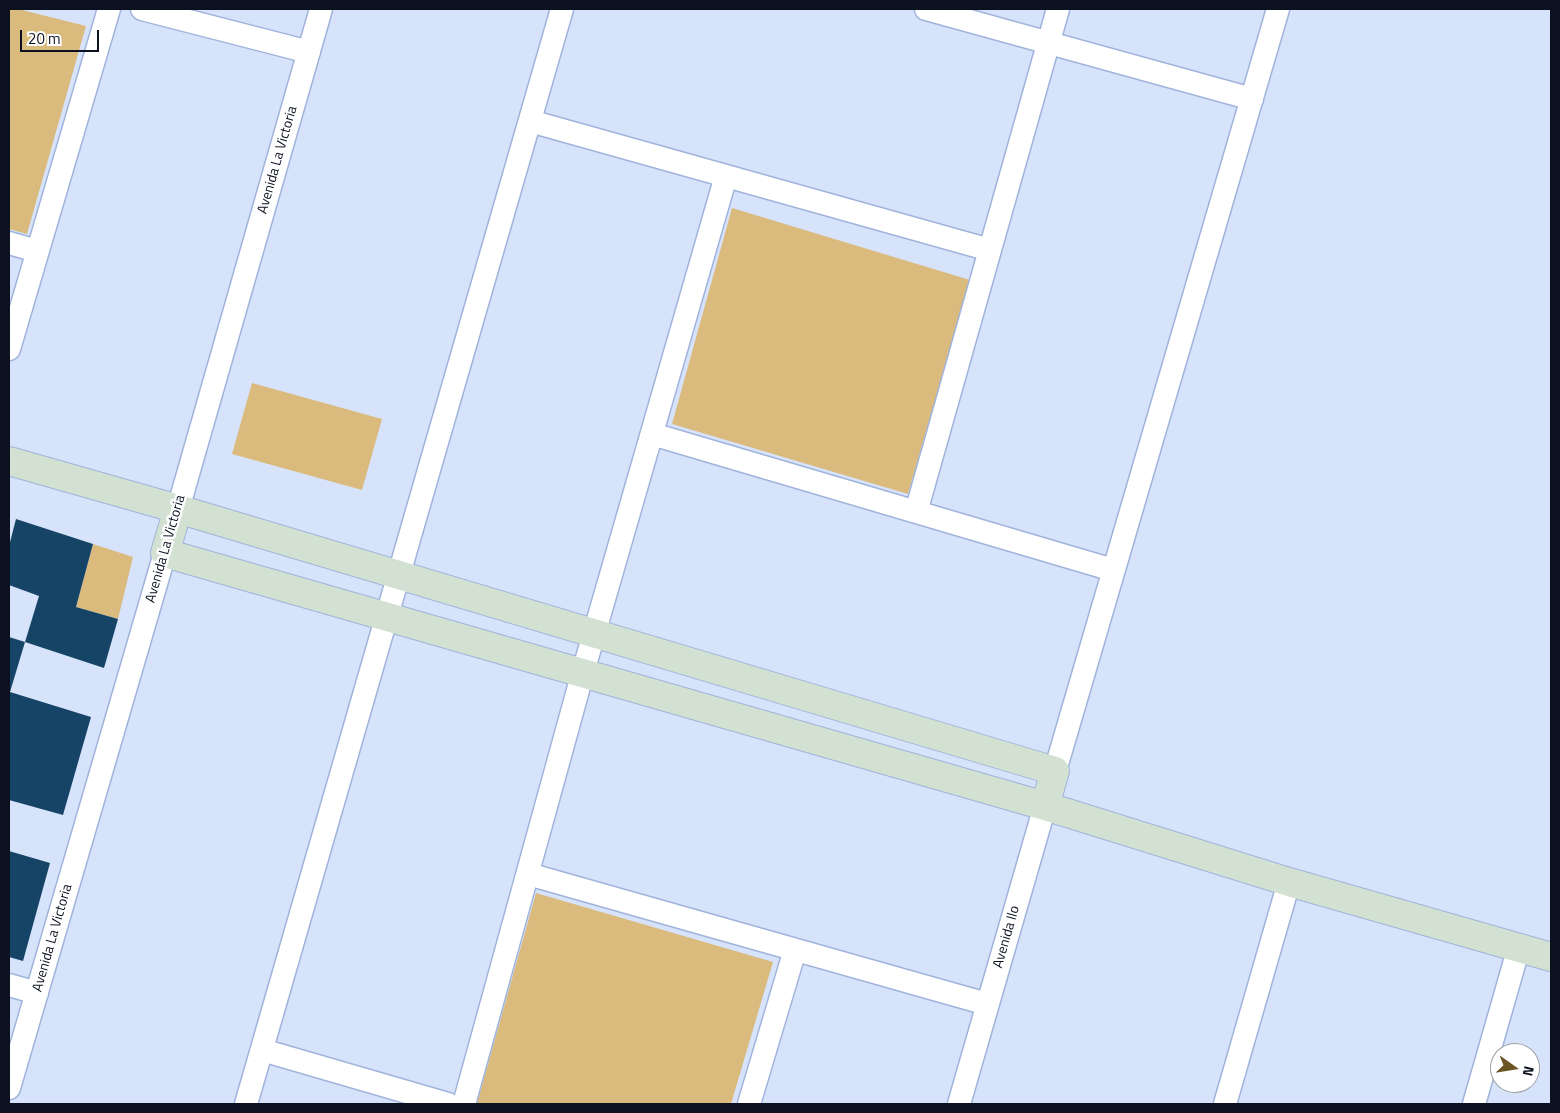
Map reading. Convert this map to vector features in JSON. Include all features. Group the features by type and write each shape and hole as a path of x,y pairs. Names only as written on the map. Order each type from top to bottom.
{"street":[{"path":"9,349 109,9"},
{"path":"142,9 308,52"},
{"name":"Avenida La Victoria","path":"9,1088 165,554 321,9"},
{"path":"246,1104 562,9"},
{"path":"926,9 1252,99"},
{"path":"916,512 1058,9"},
{"path":"9,461 178,509 1054,771 1278,9"},
{"path":"530,121 990,250"},
{"path":"464,1104 594,633 726,176"},
{"path":"9,243 37,250"},
{"path":"652,434 1113,570"},
{"path":"165,554 583,672 1045,806 1289,882 1551,957"},
{"name":"Avenida Ilo","path":"958,1104 1054,771"},
{"path":"528,874 987,1004"},
{"path":"1225,1104 1289,882"},
{"path":"1474,1104 1519,947"},
{"path":"749,1104 795,950"},
{"path":"9,984 37,993"},
{"path":"262,1050 448,1104"}],"shaded area":[{"path":"9,9 18,9 86,26 27,234 9,229"},
{"path":"732,208 970,280 908,494 672,424"},
{"path":"252,383 382,419 362,490 232,454"},
{"path":"93,544 133,557 118,619 76,607"},
{"path":"536,893 773,962 731,1104 477,1103"}],"building":[{"path":"16,519 93,544 76,607 118,619 104,668 25,642 39,596 9,585 9,546"},
{"path":"9,637 25,642 10,692 91,717 63,815 9,800"},
{"path":"9,851 50,863 23,961 9,957"}]}
